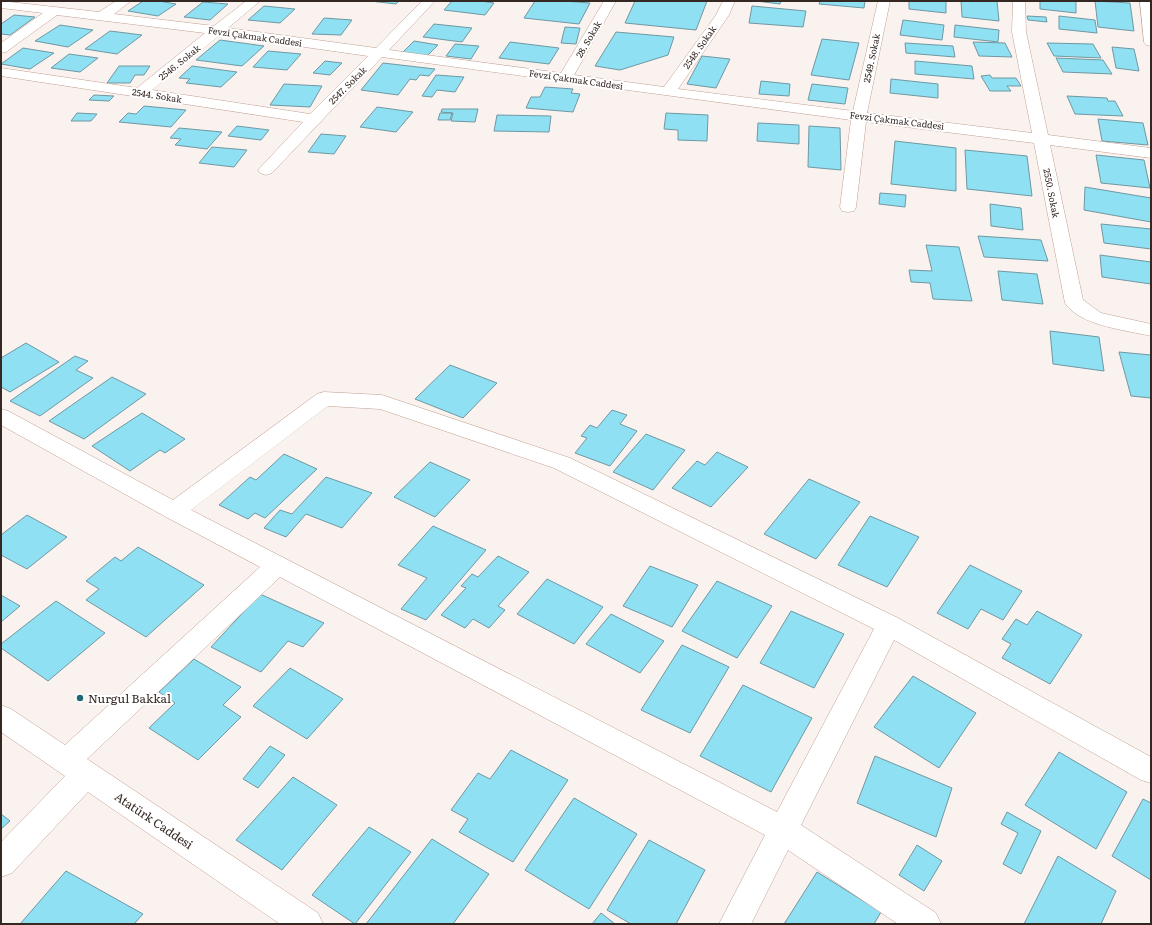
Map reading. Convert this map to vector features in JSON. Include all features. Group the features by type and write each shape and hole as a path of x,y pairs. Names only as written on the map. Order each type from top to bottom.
{"street":[{"path":"102,16 125,1"},
{"name":"2546. Sokak","path":"140,93 254,1"},
{"name":"2547. Sokak","path":"266,170 313,119 429,1"},
{"name":"28. Sokak","path":"566,78 610,1"},
{"name":"2548. Sokak","path":"668,92 722,15 729,1"},
{"name":"2549. Sokak","path":"848,207 859,116 884,1"},
{"name":"2550. Sokak","path":"1019,1 1019,32 1074,303 1095,317 1151,330"},
{"path":"1146,1 1151,42"},
{"name":"Fevzi Çakmak Caddesi","path":"1,4 380,52 668,92 1151,153"},
{"path":"1,49 54,11"},
{"name":"2544. Sokak","path":"1,72 313,119"},
{"path":"174,511 324,399 382,402 562,463 889,625 1151,771"},
{"path":"1,416 174,511 783,830 925,924"},
{"path":"1,864 76,768 278,565"},
{"path":"735,924 889,625"},
{"name":"Atatürk Caddesi","path":"1,717 307,924"}],"building":[{"path":"143,1 159,1 176,4 158,16 128,11"},
{"path":"370,1 399,1 396,4"},
{"path":"452,1 481,1 494,3 485,15 444,10"},
{"path":"535,1 590,3 579,24 524,18"},
{"path":"635,1 707,1 696,30 625,23"},
{"path":"756,1 781,1 780,4"},
{"path":"820,1 865,1 864,8 819,4"},
{"path":"909,1 946,1 946,13 909,9"},
{"path":"961,1 997,1 999,21 962,17"},
{"path":"1040,1 1076,1 1076,13 1040,9"},
{"path":"1095,1 1130,3 1134,31 1098,27"},
{"path":"203,2 228,4 210,20 184,17"},
{"path":"264,6 295,9 280,23 248,20"},
{"path":"752,6 806,11 803,27 749,23"},
{"path":"14,15 35,17 10,35 1,34 1,24"},
{"path":"1027,16 1046,17 1047,22 1028,20"},
{"path":"1059,16 1095,20 1097,33 1059,29"},
{"path":"324,18 352,20 341,35 312,34"},
{"path":"903,20 944,25 942,40 900,35"},
{"path":"434,24 472,28 462,42 423,37"},
{"path":"60,25 93,30 68,47 35,41"},
{"path":"955,25 999,30 998,42 954,37"},
{"path":"565,27 580,28 576,44 561,43"},
{"path":"110,31 142,35 117,54 85,49"},
{"path":"616,32 674,37 668,55 620,70 595,66"},
{"path":"822,39 859,43 849,80 811,75"},
{"path":"220,40 264,46 242,66 196,60"},
{"path":"414,41 438,45 426,57 402,53"},
{"path":"510,42 559,48 549,64 499,58"},
{"path":"973,42 1005,43 1012,57 979,56"},
{"path":"905,43 953,46 955,57 906,53"},
{"path":"1047,43 1093,44 1101,58 1054,56"},
{"path":"455,44 479,46 471,59 446,56"},
{"path":"1112,47 1134,49 1139,71 1116,68"},
{"path":"23,48 54,53 30,69 1,64"},
{"path":"268,51 301,54 287,70 253,67"},
{"path":"69,54 98,58 80,72 51,68"},
{"path":"702,56 730,59 716,88 687,84"},
{"path":"1056,58 1103,60 1112,74 1063,72"},
{"path":"325,61 342,63 330,75 313,73"},
{"path":"915,61 972,66 974,79 915,74"},
{"path":"383,63 435,69 429,76 420,75 416,80 410,79 398,95 361,90"},
{"path":"119,66 150,66 144,75 135,75 130,83 107,83"},
{"path":"192,66 237,72 221,87 186,83 190,79 179,78"},
{"path":"436,75 464,77 455,92 437,90 432,97 422,96"},
{"path":"990,75 992,78 1016,78 1021,86 1007,86 1011,91 990,91 981,76"},
{"path":"891,79 938,84 938,98 890,93"},
{"path":"761,81 790,84 789,96 759,94"},
{"path":"284,84 322,86 310,107 270,105"},
{"path":"812,84 848,88 845,104 808,100"},
{"path":"545,87 573,89 571,93 580,94 573,112 526,108 531,97 540,97"},
{"path":"94,95 114,96 109,101 89,100"},
{"path":"1067,96 1107,98 1108,101 1115,101 1123,116 1075,114"},
{"path":"144,106 186,110 171,127 119,122 128,113 136,114"},
{"path":"377,107 413,112 396,132 360,127"},
{"path":"442,109 478,109 475,122 451,121 453,113 441,112"},
{"path":"77,113 97,114 91,121 71,121"},
{"path":"440,113 452,113 450,120 438,120"},
{"path":"666,113 708,115 707,141 678,140 678,130 664,129"},
{"path":"497,115 551,116 549,132 494,131"},
{"path":"1098,119 1143,123 1148,145 1102,141"},
{"path":"758,123 799,125 799,144 757,141"},
{"path":"237,126 269,130 261,140 228,136"},
{"path":"809,126 840,128 841,170 808,167"},
{"path":"179,128 222,132 207,149 175,145 181,139 170,138"},
{"path":"321,134 346,136 334,154 308,152"},
{"path":"895,141 956,148 956,191 891,184"},
{"path":"212,147 247,150 234,167 199,163"},
{"path":"965,150 1027,156 1032,196 967,189"},
{"path":"1096,155 1144,160 1150,188 1101,183"},
{"path":"1085,187 1151,198 1151,222 1084,210"},
{"path":"880,193 906,195 905,207 879,204"},
{"path":"990,204 1021,208 1023,230 991,226"},
{"path":"1101,224 1151,229 1151,249 1104,243"},
{"path":"978,236 1041,240 1048,261 984,257"},
{"path":"926,245 959,247 972,301 933,299 930,283 911,282 909,270 932,271"},
{"path":"1100,255 1151,262 1151,284 1102,277"},
{"path":"998,271 1037,274 1043,304 1002,300"},
{"path":"1050,331 1099,337 1104,371 1053,364"},
{"path":"26,343 59,362 10,392 1,387 1,358"},
{"path":"1119,352 1151,355 1151,398 1131,396"},
{"path":"75,356 88,361 76,370 93,378 40,416 10,401"},
{"path":"450,365 497,383 463,418 415,399"},
{"path":"112,377 146,394 84,439 49,421"},
{"path":"612,410 627,415 620,424 637,431 610,466 575,453 587,438 581,436 590,425 597,428"},
{"path":"142,413 185,439 165,453 160,450 130,471 92,446"},
{"path":"646,434 685,450 653,490 613,472"},
{"path":"717,452 748,467 711,507 672,488 697,461 705,465"},
{"path":"284,454 317,469 265,518 255,513 248,519 219,505 250,477 256,480"},
{"path":"430,462 470,480 435,517 394,497"},
{"path":"326,477 372,493 342,528 306,514 286,537 264,528 280,510 292,514"},
{"path":"809,479 860,502 816,559 764,534"},
{"path":"27,515 67,537 27,569 1,555 1,535"},
{"path":"870,516 919,537 887,587 838,565"},
{"path":"433,526 486,550 426,620 401,609 427,578 398,565"},
{"path":"138,547 204,585 146,637 86,600 99,589 86,581 115,557 121,561"},
{"path":"498,556 529,572 498,606 505,610 489,628 473,619 465,628 441,615 466,588 461,586 472,574 478,577"},
{"path":"970,565 1022,591 1003,620 981,609 968,629 937,613"},
{"path":"650,566 698,585 672,627 623,606"},
{"path":"547,579 603,607 574,644 517,614"},
{"path":"717,581 772,606 737,658 682,631"},
{"path":"260,594 324,623 303,647 288,641 261,672 211,647"},
{"path":"1,595 20,606 1,622"},
{"path":"56,601 105,633 48,681 1,648 1,644"},
{"path":"791,611 844,634 814,688 760,663"},
{"path":"1037,611 1082,635 1050,684 1002,658 1011,644 1002,639 1016,619 1027,625"},
{"path":"611,614 664,641 640,673 586,644"},
{"path":"682,645 729,667 690,733 641,710"},
{"path":"194,659 241,687 223,705 241,717 198,760 149,728 175,703 159,692"},
{"path":"290,668 343,699 307,739 253,706"},
{"path":"913,676 976,713 939,768 874,727"},
{"path":"743,685 812,718 771,792 700,756"},
{"path":"270,746 285,755 258,788 243,779"},
{"path":"511,750 568,780 513,862 459,832 468,819 451,810 478,773 490,779"},
{"path":"1059,752 1127,792 1096,849 1025,805"},
{"path":"875,756 952,788 936,837 857,803"},
{"path":"293,777 337,805 282,870 236,840"},
{"path":"574,798 637,834 589,909 525,870"},
{"path":"1143,799 1151,803 1151,880 1112,856"},
{"path":"1007,812 1041,831 1021,874 1003,864 1018,833 1001,824"},
{"path":"1,814 10,821 1,829"},
{"path":"369,827 411,852 355,924 312,895"},
{"path":"432,839 489,874 453,924 366,924"},
{"path":"649,840 705,870 676,924 631,924 607,910"},
{"path":"917,845 942,861 924,891 899,875"},
{"path":"1058,856 1116,891 1101,924 1024,924"},
{"path":"66,871 143,914 134,924 20,924"},
{"path":"817,872 881,912 874,924 784,924"},
{"path":"601,913 615,924 592,924"}],"place":[{"name":"Nurgul Bakkal","path":"80,698"}]}
